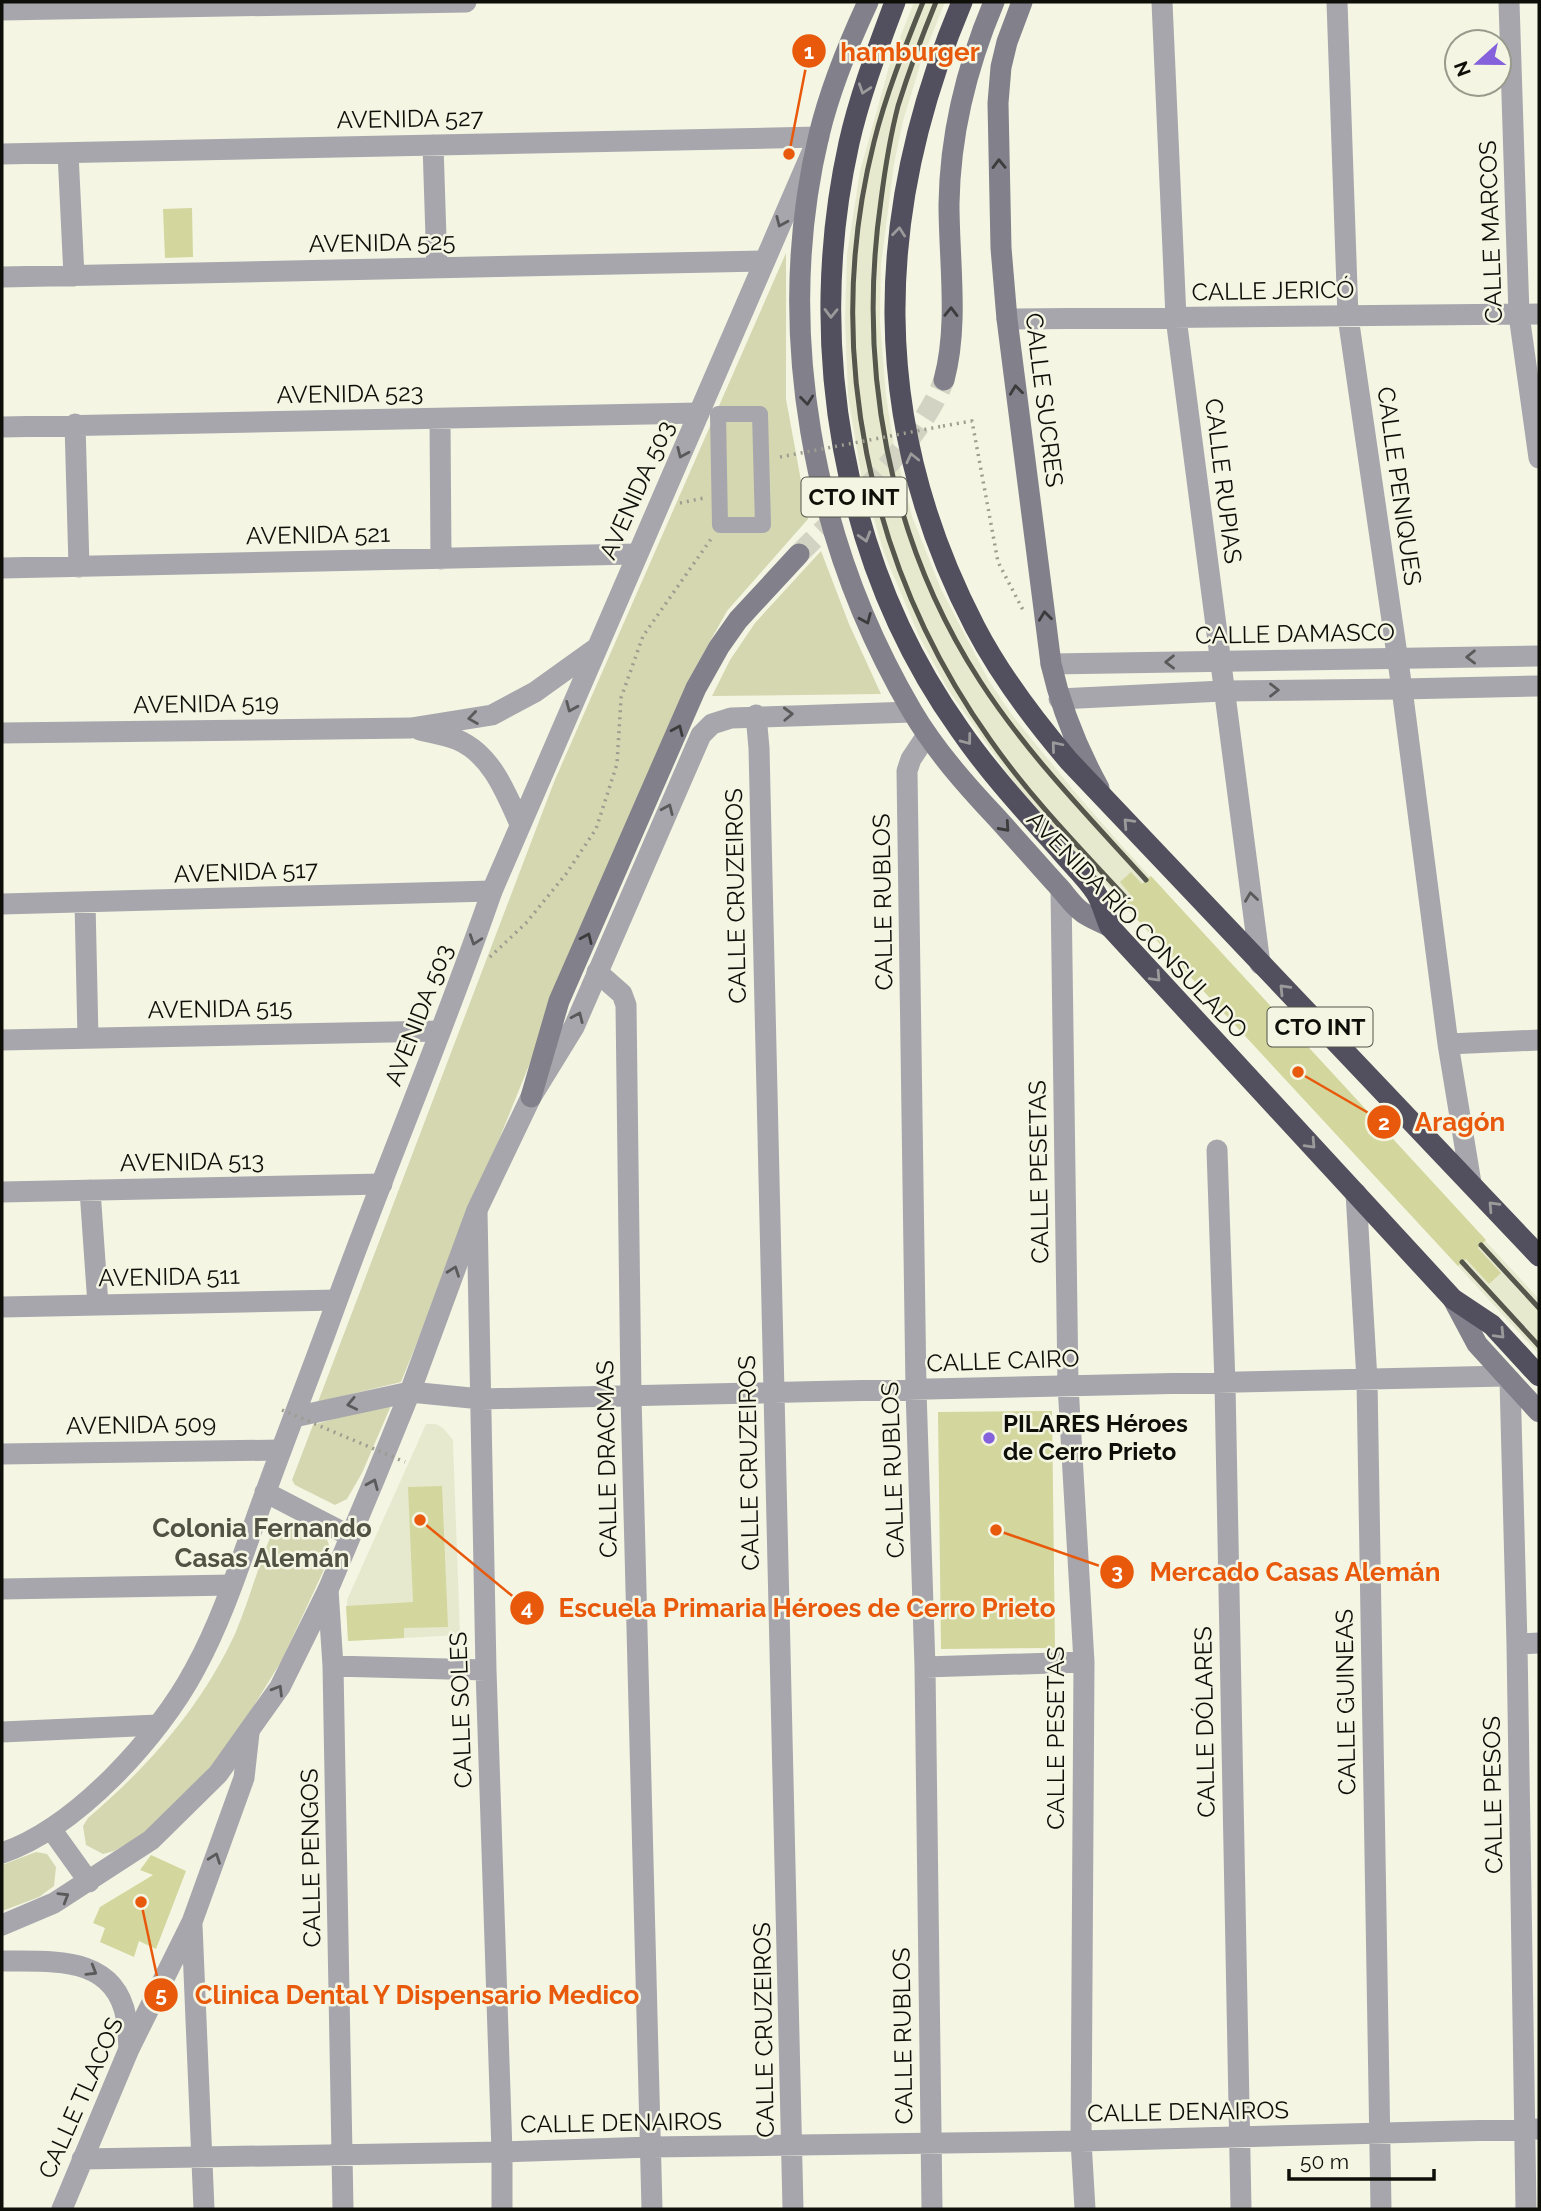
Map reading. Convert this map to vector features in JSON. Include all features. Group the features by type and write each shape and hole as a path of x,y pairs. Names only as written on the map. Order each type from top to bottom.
{"highway":[{"name":"CTO INT","path":"895,2 858,109 841,185 836,226 831,318 833,358 836,401 853,494 865,539 885,593 912,652 936,693 959,730 988,767 1097,894 1110,927"},
{"name":"CTO INT","path":"962,2 928,92 913,143 902,200 895,309 902,413 914,468 954,582 976,628 1034,720 1069,761 1539,1256"},
{"name":"AVENIDA RÍO CONSULADO","path":"1110,927 1453,1299"},
{"name":"CTO INT","path":"1453,1299 1492,1325 1539,1376"}],"main road":[{"name":"AVENIDA RÍO CONSULADO","path":"868,2 846,51 819,137 803,234 801,282 804,371 816,460 824,497 850,578 888,666 912,712 970,789 1081,912 1110,927"},
{"path":"944,380 949,362 951,334 949,203 954,137 968,76 994,2"},
{"name":"CALLE SUCRES","path":"1022,2 1007,42 998,103 1001,248 1007,319 1051,664 1059,699 1084,761 1103,796"},
{"path":"531,1097 559,1001 696,688 738,620 799,554"},
{"name":"AVENIDA RÍO CONSULADO","path":"1453,1299 1477,1344 1539,1412"}],"street":[{"path":"2,10 466,2"},
{"name":"CALLE RUPIAS","path":"1162,2 1176,318 1260,964"},
{"name":"CALLE PENIQUES","path":"1337,2 1348,317 1402,690 1448,1044 1471,1183"},
{"name":"CALLE MARCOS","path":"1508,2 1539,458"},
{"name":"AVENIDA 527","path":"2,154 819,137"},
{"name":"AVENIDA 503","path":"2,1853 17,1848 51,1829 111,1780 158,1725 195,1670 232,1585 281,1450 288,1414 383,1184 492,891 819,137"},
{"path":"433,145 437,268"},
{"path":"68,153 74,276"},
{"name":"AVENIDA 525","path":"2,277 763,261"},
{"name":"CALLE JERICÓ","path":"1007,319 1529,314"},
{"name":"AVENIDA 523","path":"2,426 699,413"},
{"path":"718,414 760,414 763,525 720,525 718,414"},
{"path":"440,419 441,559"},
{"path":"75,424 79,567"},
{"name":"AVENIDA 521","path":"2,568 636,554"},
{"name":"AVENIDA 519","path":"2,733 411,728 492,715 535,692 595,649"},
{"name":"CALLE DAMASCO","path":"1051,664 1539,656"},
{"path":"1059,699 1223,691 1539,686"},
{"path":"2,1925 54,1903 151,1840 218,1774 280,1687 328,1590 351,1536 410,1392 477,1210 531,1097 574,1027 701,735 712,724 756,715 912,712"},
{"name":"CALLE CRUZEIROS","path":"756,715 759,748 793,2209"},
{"name":"AVENIDA 519","path":"411,728 457,739 474,749 501,781 520,824"},
{"name":"CALLE RUBLOS","path":"928,735 911,759 907,771 916,1390 925,1667 932,2209"},
{"name":"CALLE PESETAS","path":"1061,890 1068,1385 1084,1662 1081,2141 1085,2209"},
{"name":"AVENIDA 517","path":"2,904 492,891"},
{"path":"85,902 88,1038"},
{"name":"CALLE DRACMAS","path":"597,972 622,995 626,1005 631,1396 652,2209"},
{"name":"AVENIDA 515","path":"2,1040 440,1031"},
{"path":"1448,1044 1539,1040"},
{"name":"CALLE DÓLARES","path":"1217,1150 1225,1384 1241,2209"},
{"name":"AVENIDA 513","path":"2,1192 383,1184"},
{"path":"90,1190 98,1305"},
{"name":"CALLE GUINEAS","path":"1356,1193 1367,1380 1381,2209"},
{"name":"CALLE SOLES","path":"477,1210 486,1670 502,2209"},
{"name":"AVENIDA 511","path":"2,1307 337,1300"},
{"name":"CALLE CAIRO","path":"288,1414 410,1392 481,1399 1508,1378"},
{"name":"CALLE PESOS","path":"1508,1378 1532,2129 1526,2209"},
{"name":"AVENIDA 509","path":"2,1454 281,1450"},
{"path":"265,1492 351,1536"},
{"path":"2,1589 232,1585"},
{"name":"CALLE PENGOS","path":"328,1590 333,1666 343,2209"},
{"path":"1517,1644 1539,1643"},
{"path":"925,1667 1084,1662"},
{"path":"333,1666 486,1670"},
{"path":"2,1731 158,1725"},
{"name":"CALLE TLACOS","path":"62,2209 129,2049 192,1922 244,1778 249,1733"},
{"path":"51,1829 89,1882"},
{"path":"192,1922 204,2209"},
{"path":"2,1961 62,1962 80,1964 95,1971 121,1998 127,2017 129,2049"},
{"name":"CALLE DENAIROS","path":"82,2159 1379,2135 1532,2129"}],"path":[{"path":"780,457 972,421 999,562 1028,619"},
{"path":"657,509 719,494"},
{"path":"463,974 486,961 526,923 566,874 596,830 617,764 621,698 643,636 720,525"},
{"path":"288,1414 405,1462"}],"shaded area":[{"path":"914,2 945,2 921,62 903,121 894,164 881,265 880,321 886,396 894,445 912,516 941,589 989,681 1012,715 1074,791 1539,1299 1539,1354 1023,795 947,688 919,636 884,553 862,479 848,396 845,322 847,254 860,171 890,63"},
{"path":"786,253 786,399 808,519 727,611 689,679 616,850 401,1382 318,1402 554,782"},
{"path":"821,551 849,624 881,694 712,696 730,660 755,623"},
{"path":"393,1401 362,1473 347,1499 335,1505 295,1485 292,1480 313,1425"},
{"path":"426,1424 436,1424 443,1428 453,1440 460,1635 348,1641 347,1600"},
{"path":"291,1521 321,1533 326,1538 330,1551 328,1561 282,1660 245,1720 211,1767 142,1835 114,1851 103,1854 86,1845 83,1826 88,1818 132,1778 172,1734 206,1686 235,1634 272,1533 279,1525"},
{"path":"36,1852 47,1854 56,1867 54,1886 39,1897 2,1911 2,1865"}],"building":[{"path":"192,208 193,257 165,258 163,209"},
{"path":"1131,872 1142,884 1151,876 1486,1240 1478,1248 1501,1273 1489,1284 1466,1259 1458,1266 1121,902 1130,894 1120,882"},
{"path":"1052,1411 1055,1648 941,1649 938,1412"},
{"path":"442,1486 448,1627 404,1628 404,1638 348,1641 346,1606 413,1602 408,1487"},
{"path":"151,1855 186,1871 156,1949 139,1941 134,1957 100,1942 105,1928 93,1923 100,1907 153,1875 140,1870"}],"tunnel":[{"path":"799,554 900,451 932,405 944,380"}],"railway":[{"path":"923,2 879,124 859,220 853,298 856,377 867,454 886,530 914,604 949,674 991,741 1022,782 1126,898"},
{"path":"936,2 898,106 881,200 873,325 887,450 902,510 922,569 948,626 980,681 1038,760 1146,880"},
{"path":"1481,1245 1539,1308"},
{"path":"1462,1262 1539,1346"}],"place":[{"name":"hamburger","path":"789,154"},
{"name":"Aragón","path":"1298,1072"},
{"name":"PILARES Héroes de Cerro Prieto","path":"989,1438"},
{"name":"Escuela Primaria Héroes de Cerro Prieto","path":"420,1520"},
{"name":"Mercado Casas Alemán","path":"996,1530"},
{"name":"Clinica Dental Y Dispensario Medico","path":"141,1902"}],"district":[{"name":"Colonia Fernando Casas Alemán","path":"262,1543"}]}
